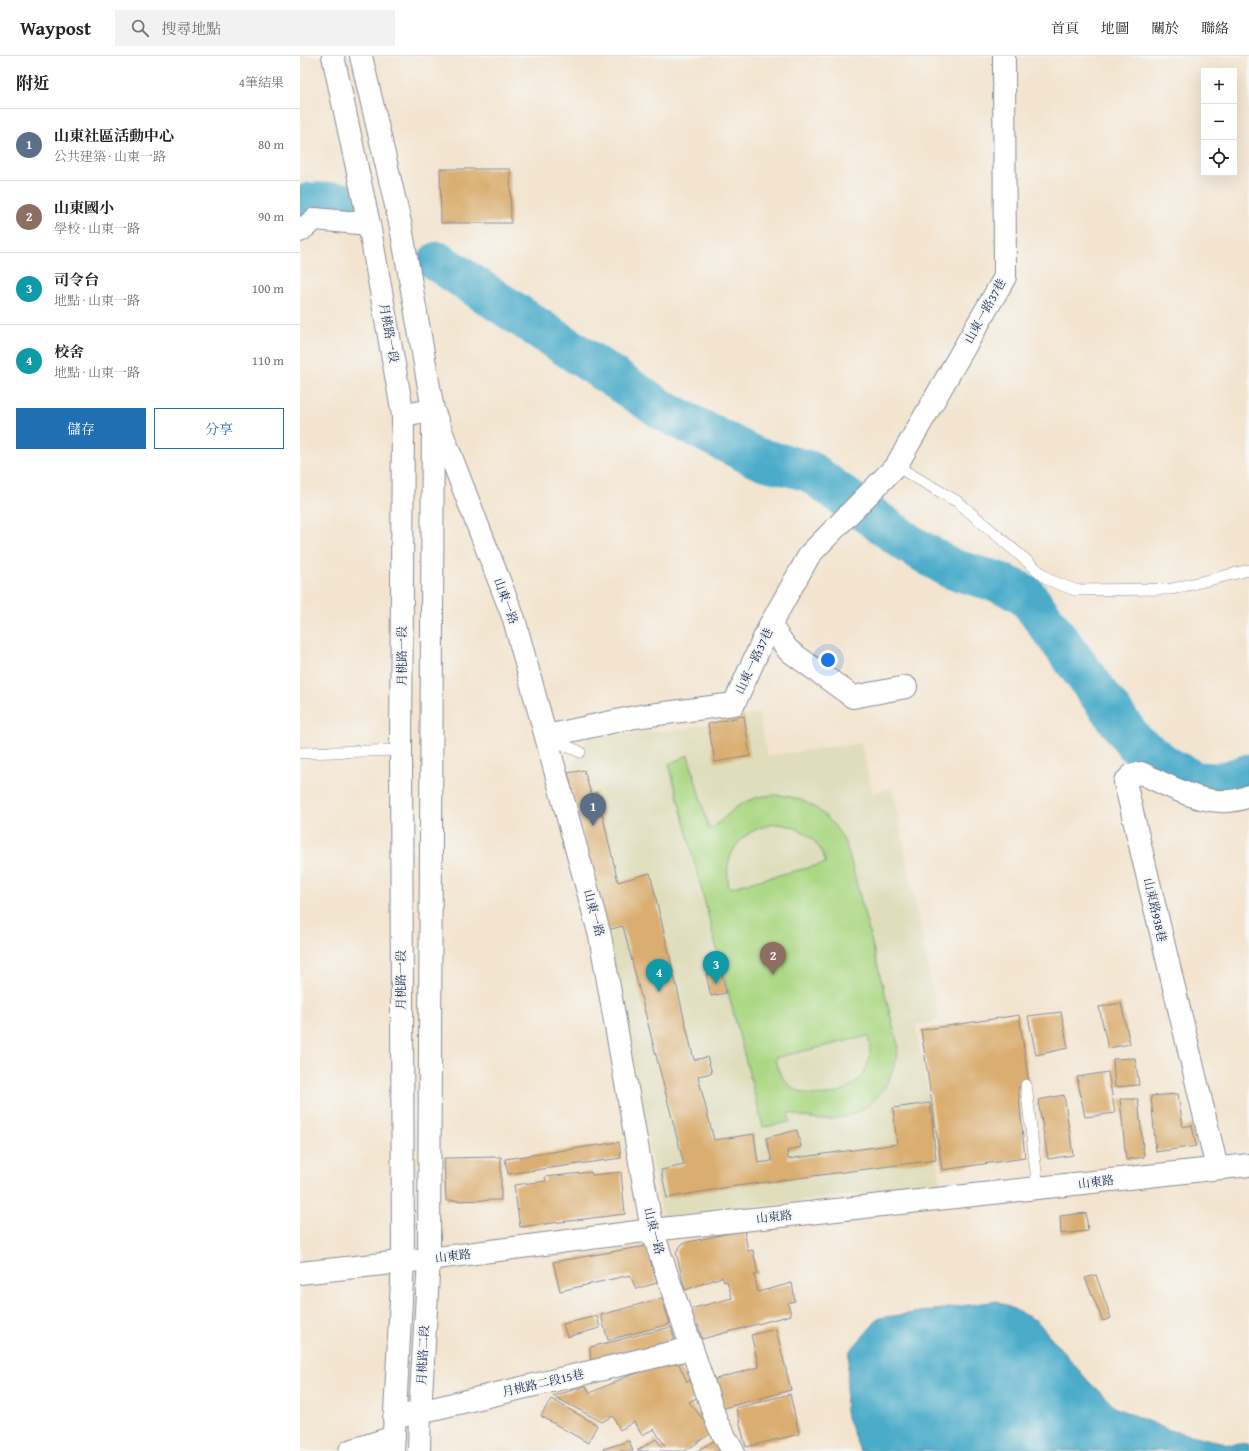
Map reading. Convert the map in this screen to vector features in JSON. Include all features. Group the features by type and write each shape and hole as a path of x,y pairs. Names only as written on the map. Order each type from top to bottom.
{"street":[{"name":"月桃路一段","path":"333,56 369,224 403,415 401,750 403,1262"},
{"path":"361,56 401,227 433,410 429,1259"},
{"name":"山東一路37巷","path":"546,736 635,717 734,704 770,625 810,554 896,466 1005,277 1004,56"},
{"path":"300,232 315,219 369,224"},
{"path":"403,415 433,410"},
{"name":"山東一路","path":"433,410 514,619 600,936 652,1230 717,1423 733,1451"},
{"path":"770,625 788,650 853,697 906,687"},
{"name":"山東路938巷","path":"1216,1168 1125,782 1132,775 1141,773 1178,790 1211,802 1239,800 1249,796"},
{"name":"山東路","path":"300,1273 429,1259 652,1230 1249,1165"},
{"name":"月桃路二段","path":"419,1451 429,1259"},
{"path":"394,1435 403,1262"},
{"name":"月桃路二段15巷","path":"350,1451 394,1435 420,1412 692,1348"}],"lane":[{"path":"896,466 958,502 1049,580 1075,590 1172,589 1249,570"},
{"path":"546,736 580,752"},
{"path":"300,753 401,750"},
{"path":"1026,1085 1038,1189"}],"shaded area":[{"path":"759,713 767,756 861,743 873,793 892,788 939,1021 915,1025 930,1103 941,1184 663,1218 607,930 568,773 589,737 686,729"}],"green space":[{"path":"688,755 709,829 743,803 759,797 776,795 791,797 806,802 831,822 841,835 848,850 898,1045 894,1067 886,1085 875,1099 862,1110 846,1116 828,1119 809,1118 788,1112 790,1122 763,1127 669,764","holes":["776,824 793,827 807,835 813,840 823,854 826,863 729,888 728,864 737,845 744,837 753,831","868,1036 869,1058 862,1075 849,1087 832,1094 813,1095 796,1090 783,1077 775,1058"]}],"water":[{"path":"997,1301 1037,1321 1089,1382 1116,1408 1169,1430 1233,1445 1249,1443 1249,1451 860,1451 845,1412 849,1352 879,1318"}],"building":[{"path":"440,169 510,169 511,223 441,223"},
{"path":"744,716 750,756 715,762 708,724"},
{"path":"584,770 591,794 597,792 618,882 650,873 694,1060 707,1057 712,1073 698,1076 714,1140 754,1134 758,1163 772,1161 766,1138 797,1130 801,1147 787,1151 788,1159 897,1144 893,1108 930,1103 936,1160 729,1187 667,1198 661,1170 684,1165 623,926 607,930 568,773"},
{"path":"721,971 726,993 711,996 706,974"},
{"path":"1121,1003 1130,1044 1108,1048 1099,1007"},
{"path":"1061,1012 1068,1048 1036,1055 1028,1016"},
{"path":"1019,1015 1029,1084 1018,1087 1025,1158 942,1170 921,1030"},
{"path":"1135,1058 1139,1085 1115,1087 1113,1059"},
{"path":"1108,1072 1115,1113 1085,1117 1077,1077"},
{"path":"1178,1094 1183,1127 1192,1125 1196,1146 1156,1152 1151,1096"},
{"path":"1064,1095 1073,1155 1048,1159 1038,1100"},
{"path":"1120,1099 1138,1099 1144,1157 1126,1160"},
{"path":"619,1142 621,1158 508,1174 505,1159"},
{"path":"501,1157 501,1200 446,1201 444,1158"},
{"path":"591,1172 592,1175 621,1172 625,1214 520,1227 514,1185 546,1181 545,1177"},
{"path":"1086,1213 1088,1231 1061,1234 1060,1216"},
{"path":"744,1230 748,1251 753,1250 758,1274 754,1275 758,1292 792,1283 795,1301 788,1303 791,1315 702,1339 698,1325 694,1326 690,1309 732,1298 727,1281 724,1282 722,1277 685,1290 676,1252 683,1243"},
{"path":"646,1246 657,1283 636,1289 630,1275 560,1291 553,1262"},
{"path":"1096,1275 1111,1318 1103,1321 1085,1278"},
{"path":"662,1298 670,1324 608,1340 601,1315"},
{"path":"597,1316 600,1328 567,1337 563,1324"},
{"path":"671,1327 676,1344 591,1368 590,1347"},
{"path":"776,1329 791,1390 724,1408 712,1380 759,1367 751,1335"},
{"path":"677,1360 687,1382 690,1380 698,1397 689,1402 713,1432 685,1451 637,1451 656,1439 663,1448 665,1446 654,1429 642,1435 634,1422 620,1430 613,1416 602,1422 553,1396 586,1386 590,1393 623,1378"},
{"path":"790,1394 799,1434 746,1447 736,1408"},
{"path":"551,1399 597,1425 588,1443 541,1416"},
{"path":"717,1439 724,1451 697,1451"},
{"path":"629,1441 633,1451 604,1451 603,1449"}],"waterway":[{"path":"300,210 310,203 347,203"},
{"path":"438,262 664,411 757,458 809,471 909,544 952,569 998,582 1025,594 1135,743 1166,766 1196,782 1221,783 1249,774"}],"place":[{"name":"山東社區活動中心","path":"593,826"},
{"name":"山東國小","path":"773,975"},
{"name":"司令台","path":"716,984"},
{"name":"校舍","path":"659,992"}]}
